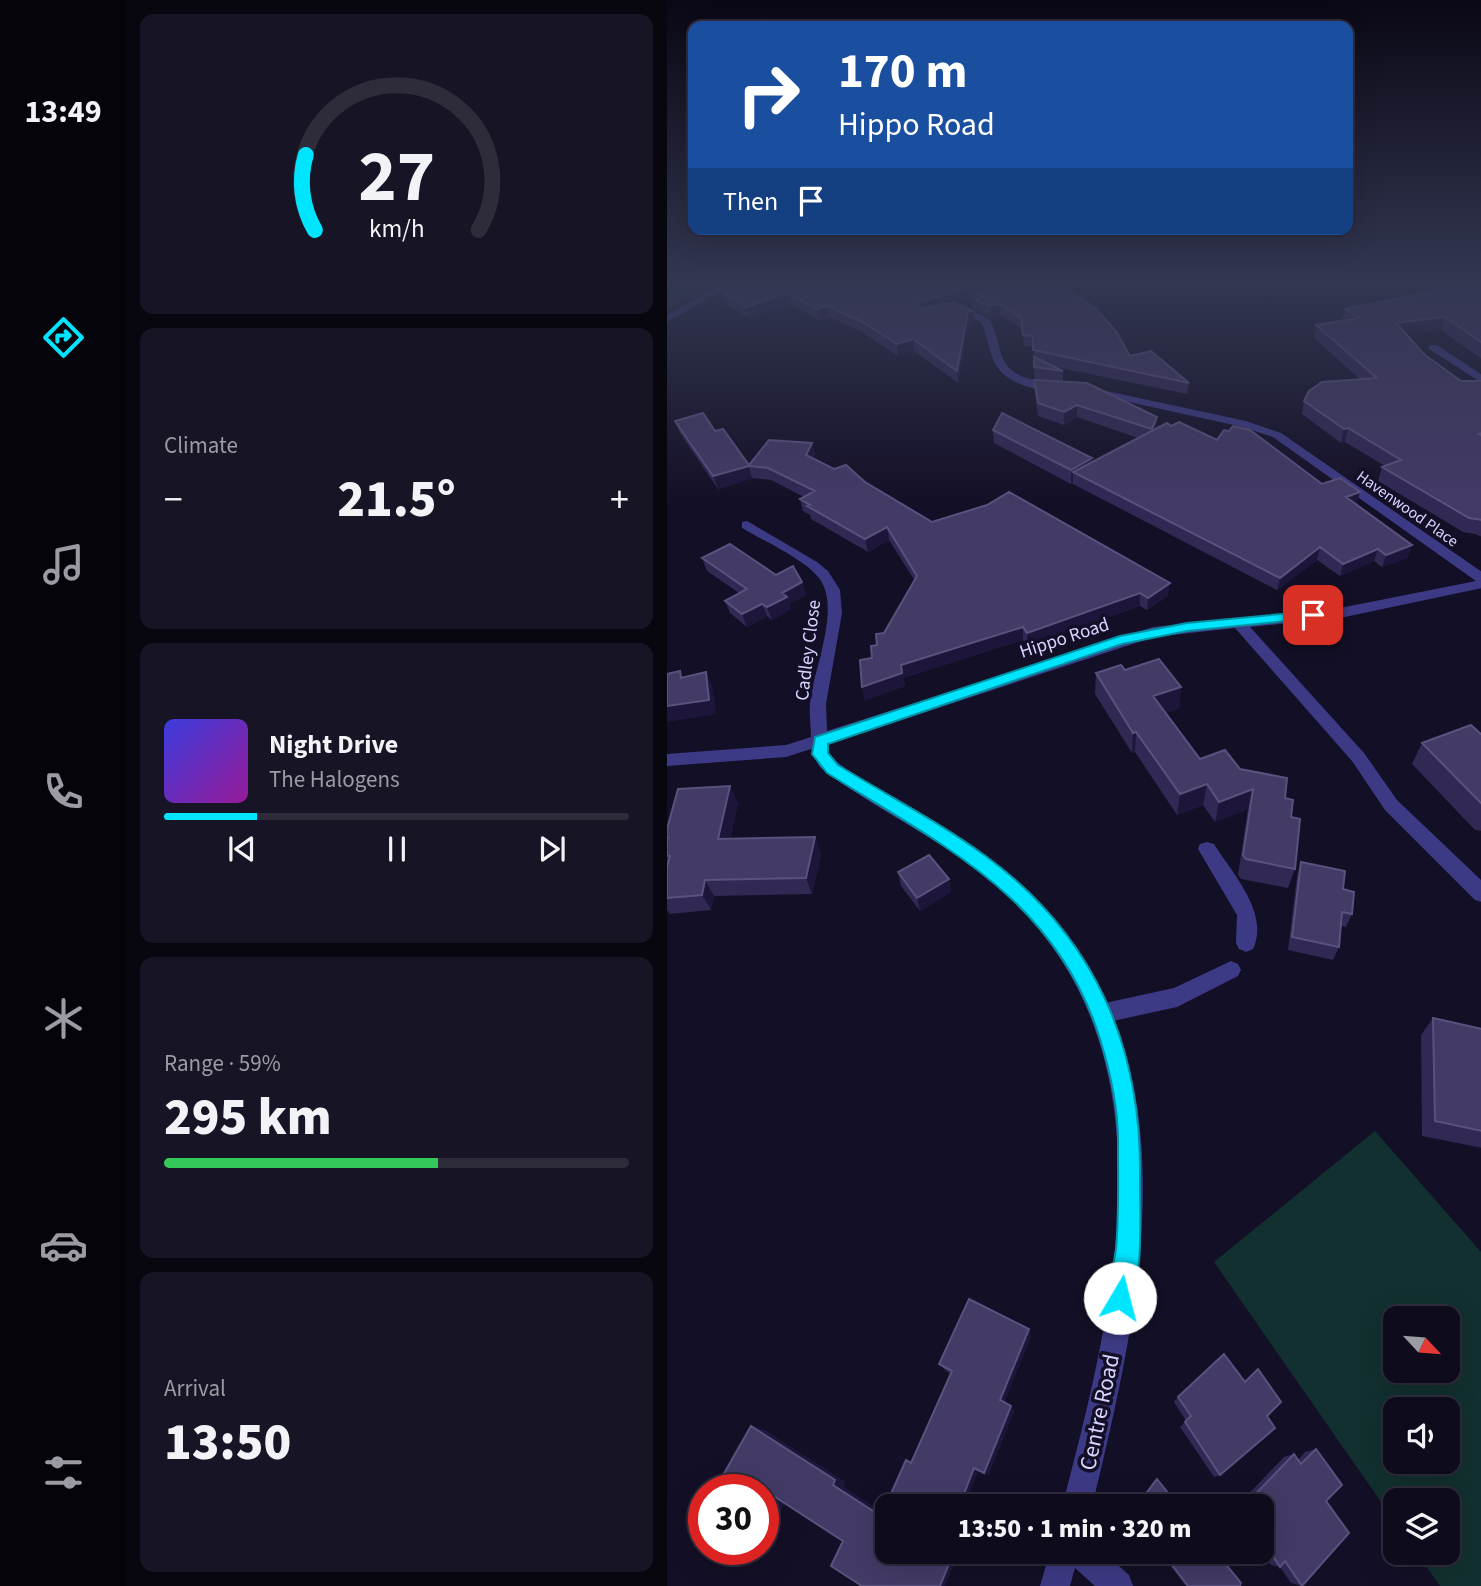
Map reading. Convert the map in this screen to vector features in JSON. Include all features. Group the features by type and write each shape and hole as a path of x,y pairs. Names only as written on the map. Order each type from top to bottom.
{"street":[{"name":"Havenwood Place","path":"996,355 1010,375 1036,385 1120,395 1262,428 1290,443 1481,579"},
{"path":"1444,355 1481,380"},
{"name":"Cadley Close","path":"747,525 812,565 823,574 833,590 835,613 818,704 820,740"},
{"name":"Hippo Road","path":"667,760 774,753 1120,640 1153,632 1340,613 1481,584"},
{"path":"1237,622 1358,757 1391,805 1481,894"},
{"name":"Centre Road","path":"820,740 820,754 833,769 981,862 1033,906 1072,953 1103,1013 1122,1076 1128,1131 1128,1248 1111,1364 1080,1494"},
{"path":"1207,849 1247,914 1246,943"},
{"path":"1103,1013 1177,997 1231,970"},
{"path":"1055,1586 1061,1564"},
{"path":"1093,1564 1118,1586"}],"green space":[{"path":"1375,1131 1481,1252 1481,1586 1440,1586 1425,1565 1460,1565 1460,1488 1383,1488 1383,1505 1214,1262"}],"building":[{"path":"935,355 960,355 957,371"},
{"path":"1057,355 1156,355 1189,383"},
{"path":"1351,355 1425,355 1461,381 1482,381 1482,433 1479,434 1482,436 1482,520 1469,518 1382,467 1401,460 1348,428 1344,429 1304,401 1309,391 1322,382 1377,378"},
{"path":"1034,357 1063,371 1034,367"},
{"path":"1034,380 1087,383 1157,417 1152,429 1077,405 1064,412 1038,403"},
{"path":"703,413 715,431 723,429 749,465 769,440 812,443 806,455 834,469 846,465 865,482 932,522 987,505 1009,492 1170,583 1148,598 1140,593 1027,633 1023,627 901,665 902,673 862,687 860,660 872,658 871,646 877,645 876,634 884,633 917,576 887,527 865,539 807,506 810,505 800,499 815,491 768,468 749,466 713,476 675,421"},
{"path":"1002,413 1092,458 1071,470 993,430"},
{"path":"1179,422 1217,440 1224,430 1229,431 1233,426 1250,430 1322,484 1340,478 1360,492 1346,497 1412,545 1386,555 1378,549 1343,564 1320,547 1280,578 1073,472 1167,423 1171,426"},
{"path":"730,544 776,575 793,566 802,582 782,593 787,597 767,607 762,604 742,614 725,601 747,589 702,558"},
{"path":"1159,659 1181,687 1153,696 1200,759 1225,750 1240,769 1287,778 1285,798 1293,800 1291,817 1300,819 1295,869 1246,859 1243,855 1253,789 1219,802 1207,784 1180,794 1136,732 1133,733 1096,673 1121,665 1125,670"},
{"path":"680,671 681,678 706,672 709,700 667,706 667,674"},
{"path":"1471,725 1482,735 1482,804 1422,743"},
{"path":"730,786 718,839 815,837 806,878 705,880 702,895 667,898 667,867 670,856 667,856 667,829 678,789"},
{"path":"929,855 949,879 917,898 898,872"},
{"path":"1301,862 1345,871 1343,889 1354,892 1352,914 1342,912 1339,947 1292,937"},
{"path":"1433,1018 1482,1029 1482,1131 1435,1121"},
{"path":"969,1299 1029,1329 1000,1400 1011,1406 984,1473 974,1468 964,1494 891,1494 906,1460 911,1463 952,1371 939,1364"},
{"path":"1224,1354 1245,1382 1258,1369 1281,1402 1267,1416 1275,1428 1220,1475 1185,1422 1191,1416 1178,1397"},
{"path":"751,1426 835,1480 833,1485 875,1512 875,1564 949,1564 940,1586 862,1586 831,1566 843,1541 779,1500 779,1474 724,1474"},
{"path":"1316,1449 1342,1485 1326,1501 1349,1533 1302,1586 1285,1561 1280,1567 1274,1558 1274,1494 1256,1494 1294,1454 1301,1464"},
{"path":"1157,1479 1169,1494 1146,1494"},
{"path":"1171,1564 1226,1564 1241,1583 1240,1586 1188,1586"}],"route":[{"path":"1120,1298 1128,1248 1129,1144 1122,1076 1113,1041 1097,998 1072,953 1033,906 981,862 833,769 820,754 820,740 1120,640 1187,627 1313,615"}]}
